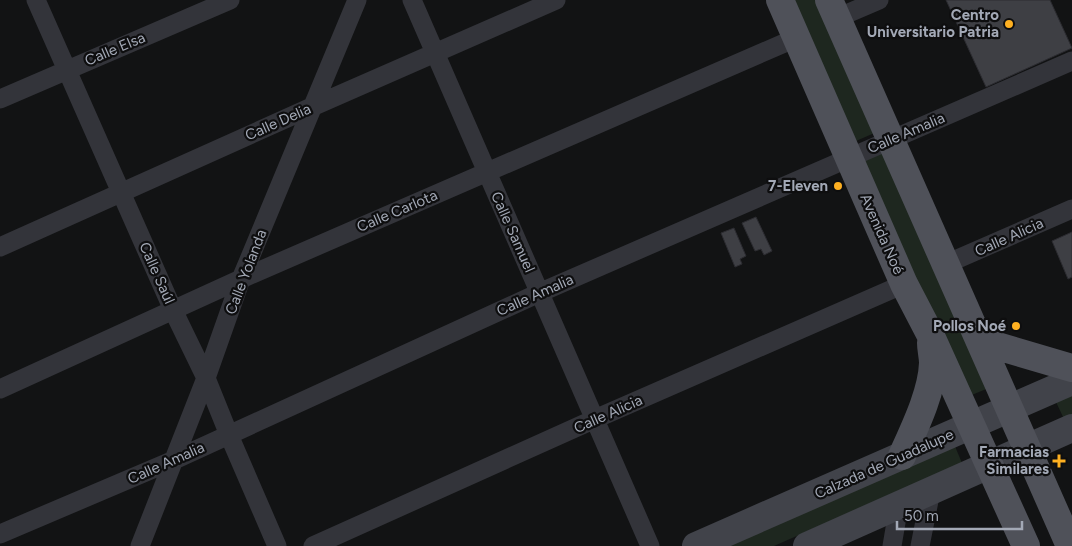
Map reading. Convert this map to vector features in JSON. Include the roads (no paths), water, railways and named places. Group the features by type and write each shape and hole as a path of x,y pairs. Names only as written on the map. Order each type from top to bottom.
{"main road":[{"name":"Avenida Noé","path":"780,0 904,284 930,334 1026,546"},
{"path":"833,9 1070,546"},
{"path":"902,456 917,422 928,388 933,364 930,334"},
{"path":"980,342 1072,368"},
{"name":"Calzada de Guadalupe","path":"696,546 1072,382"},
{"path":"807,546 1072,428"}],"street":[{"name":"Calle Saúl","path":"36,0 173,310 206,378 278,546"},
{"name":"Calle Elsa","path":"0,99 230,0"},
{"name":"Calle Yolanda","path":"140,546 206,378 241,279 357,0"},
{"name":"Calle Samuel","path":"412,0 650,546"},
{"name":"Calle Delia","path":"0,247 556,0"},
{"path":"833,9 878,0"},
{"name":"Calle Carlota","path":"0,389 241,279 796,38"},
{"name":"Calle Amalia","path":"0,534 174,460 539,293 1072,61"},
{"name":"Calle Alicia","path":"946,264 1072,209"},
{"name":"Calle Alicia","path":"313,546 595,419 904,284"},
{"path":"920,546 931,491"},
{"path":"892,546 899,505"}],"place":[{"name":"Centro Universitario Patria","path":"1009,24"},
{"name":"7-Eleven","path":"838,186"},
{"name":"Pollos Noé","path":"1016,326"},
{"name":"Farmacias Similares","path":"1059,461"}]}
